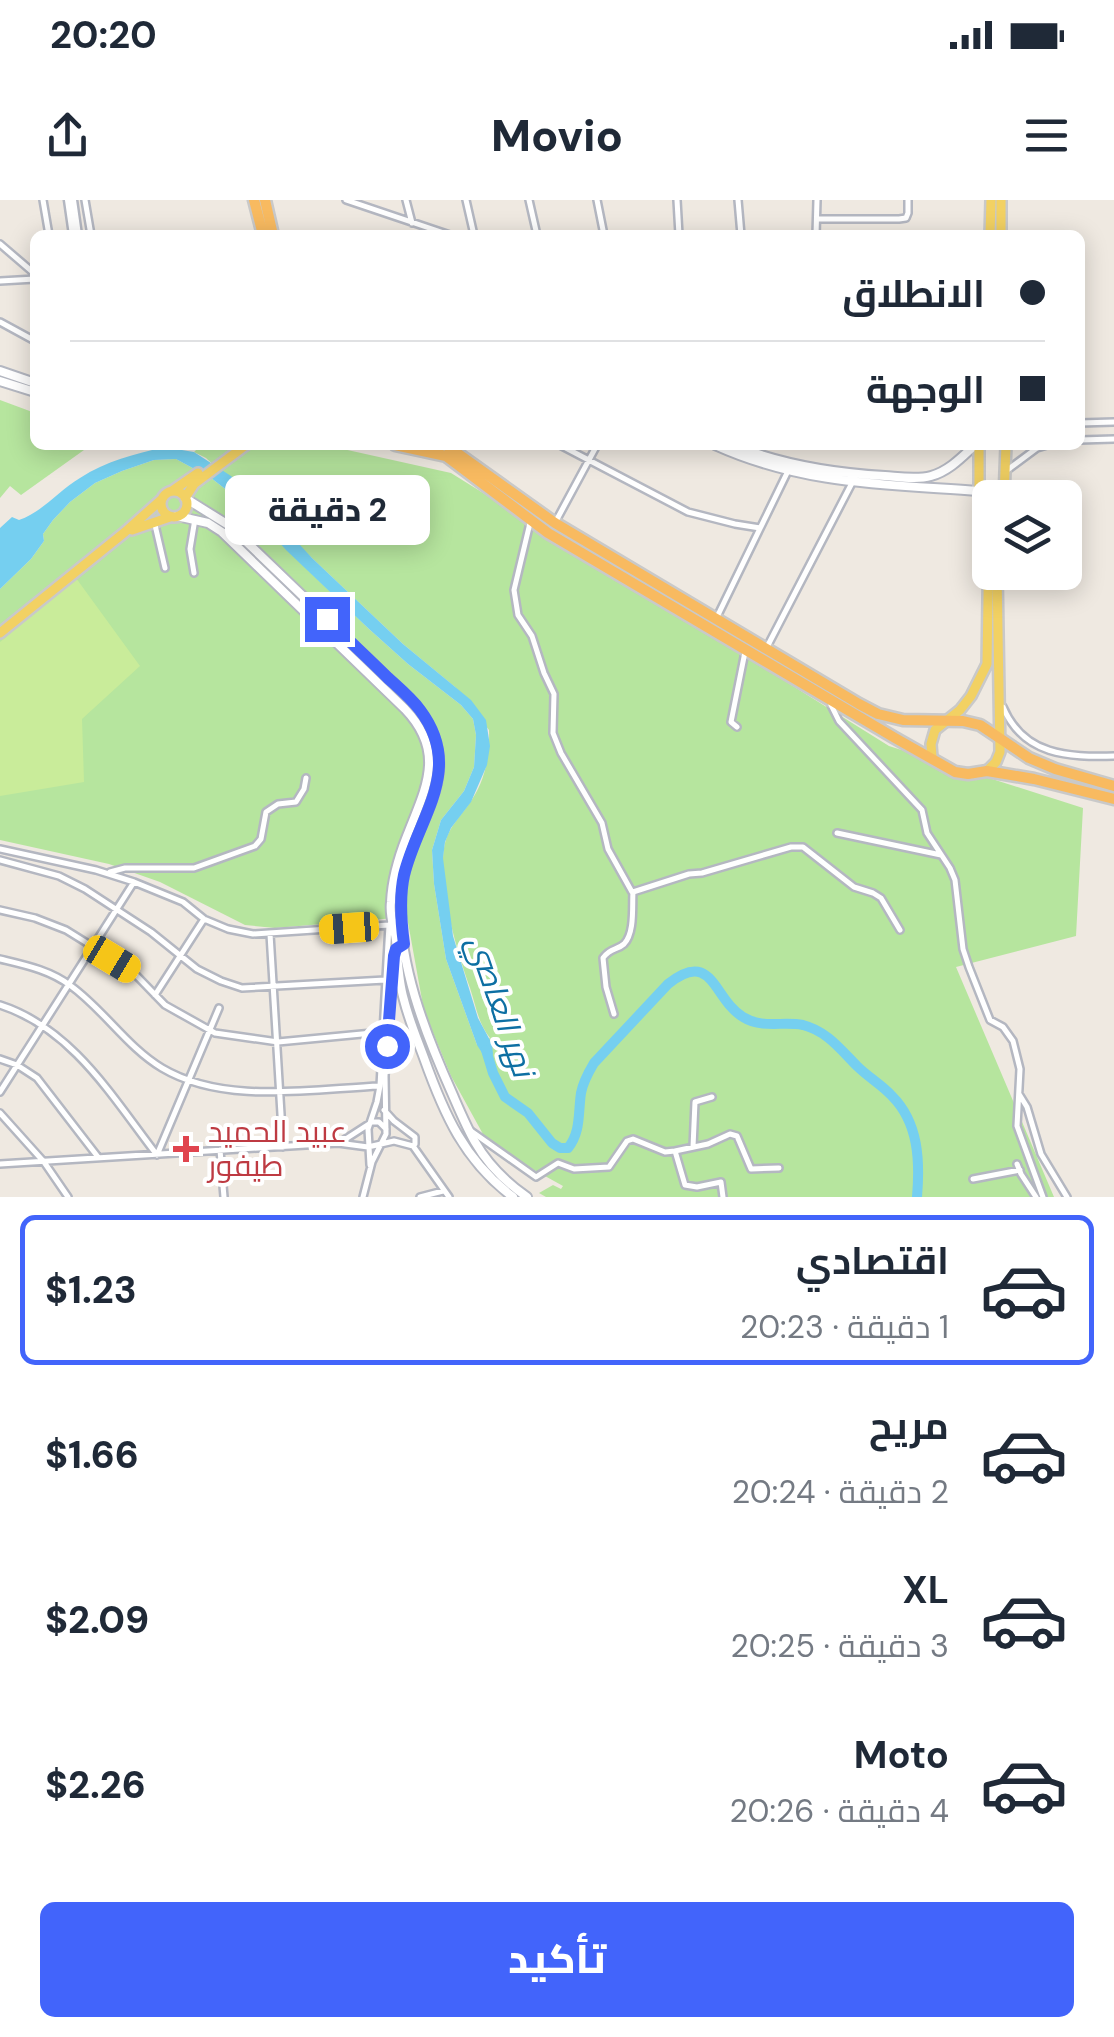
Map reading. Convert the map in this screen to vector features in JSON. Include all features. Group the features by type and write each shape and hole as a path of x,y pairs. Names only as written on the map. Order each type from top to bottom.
{"highway":[{"path":"254,200 262,230"},
{"path":"265,200 272,230"},
{"path":"450,450 548,533 955,772 986,771 1034,779 1114,799"},
{"path":"450,450 555,524 878,714 903,720 980,725 1029,758 1114,786"}],"main road":[{"path":"990,230 991,200"},
{"path":"1001,200 1001,230"},
{"path":"0,372 30,381"},
{"path":"0,381 30,390"},
{"path":"225,456 230,450"},
{"path":"0,633 172,491 236,450"},
{"path":"728,450 788,471 922,478 948,468 971,450"},
{"path":"749,450 852,483 972,490"},
{"path":"977,450 979,480"},
{"path":"1003,480 1006,450"},
{"path":"125,532 185,510 191,482"},
{"path":"172,491 230,526 413,702 430,727 440,768 438,788 413,848 394,922"},
{"path":"162,499 163,511 208,523 222,532 413,717 428,756 428,783 402,848 390,907 420,1014 468,1129 489,1161 527,1197"},
{"path":"932,757 932,736 971,696 987,664 988,590"},
{"path":"986,771 996,762 1000,738 997,590"},
{"path":"400,946 392,982 438,1099 460,1142 480,1169 513,1197"}],"street":[{"path":"71,200 75,230"},
{"path":"86,200 90,230"},
{"path":"346,200 435,230"},
{"path":"406,200 412,222"},
{"path":"466,200 473,230"},
{"path":"528,200 535,230"},
{"path":"597,200 603,230"},
{"path":"677,200 679,230"},
{"path":"738,200 741,230"},
{"path":"816,230 817,200"},
{"path":"817,219 898,220 906,218 908,200"},
{"path":"42,202 48,230"},
{"path":"0,244 30,271"},
{"path":"0,282 30,277"},
{"path":"0,322 30,338"},
{"path":"1085,423 1114,422"},
{"path":"1085,440 1114,438"},
{"path":"570,450 688,512 760,528"},
{"path":"555,524 594,450"},
{"path":"1006,471 1034,450"},
{"path":"716,619 788,471"},
{"path":"766,647 852,483"},
{"path":"194,573 190,549 195,519"},
{"path":"531,520 514,590 518,615 532,636 554,694 553,733 561,753 602,823 608,848 632,892 630,935 623,946 608,950 603,958 614,1014"},
{"path":"154,522 165,568"},
{"path":"736,727 730,722 746,649"},
{"path":"999,697 1017,730 1035,746 1069,757 1114,756"},
{"path":"828,698 840,721 922,810 926,832 950,868 969,968 990,1020 1013,1041 1020,1069 1017,1126 1040,1197"},
{"path":"108,873 125,868 194,868 255,846 262,838 266,812 278,804 296,802 306,778"},
{"path":"837,834 941,856"},
{"path":"632,892 803,846 854,888 881,898 900,930"},
{"path":"0,848 108,873 183,902 204,919 253,934 394,922 386,1129 363,1197"},
{"path":"0,860 59,876 85,889 152,932 197,969 242,988 392,982"},
{"path":"0,1092 134,882"},
{"path":"0,910 66,930 132,971 165,1005 211,1031 278,1042 382,1032"},
{"path":"155,995 204,919"},
{"path":"270,934 283,1148"},
{"path":"0,959 37,968 68,983 162,1068 208,1087 237,1091 380,1086"},
{"path":"370,1170 369,1124 380,1086 382,1032 392,982"},
{"path":"0,1005 42,1025 62,1040 87,1065 156,1155"},
{"path":"156,1155 219,1008"},
{"path":"0,1058 37,1078 99,1158"},
{"path":"1020,1094 1042,1154 1067,1197"},
{"path":"693,1147 695,1102 712,1097"},
{"path":"384,1110 415,1138 413,1146"},
{"path":"0,1113 44,1162 68,1197"},
{"path":"338,1143 369,1124 379,1122 386,1129"},
{"path":"468,1129 536,1177 558,1163 574,1169 609,1167 627,1141 633,1139 664,1152 730,1134 737,1136 752,1169 779,1168"},
{"path":"0,1164 338,1143 368,1146 394,1141 413,1146 449,1197"},
{"path":"220,1150 224,1197"},
{"path":"675,1151 686,1185 721,1182 723,1197"},
{"path":"973,1179 1018,1167 1040,1197"},
{"path":"420,1197 443,1191"}],"green space":[{"path":"0,400 30,411 30,450 84,450 21,495 10,486 0,498"},
{"path":"348,450 451,473 889,746 1083,808 1076,936 956,967 1054,1197 546,1197 539,1193 553,1185 561,1189 563,1186 489,1145 451,1076 424,1011 407,917 275,928 245,925 160,882 109,864 0,840 0,589 31,559 53,520 95,483 154,460 176,459 211,478 246,505 369,629 473,719 474,767 464,791 441,820 432,850 446,959 477,1045 490,1038 478,1014 454,936 443,877 449,832 483,778 489,730 455,687 403,644 206,458 194,452"},
{"path":"76,578 140,666 82,719 84,782 0,796 0,642"}],"water":[{"name":"نهر العاصي","path":"152,450 194,452 231,476 403,644 471,700 486,720 490,746 487,765 471,802 451,828 443,858 453,936 478,1018 492,1044 489,1059 477,1045 446,959 434,884 432,850 441,820 464,791 474,767 473,719 461,705 369,629 286,550 246,505 211,478 176,459 154,460 95,483 53,520 31,559 0,589 0,528 12,517 19,520 28,516 100,467"}],"waterway":[{"name":"نهر العاصي","path":"486,1050 505,1097 528,1113 552,1143 568,1148 577,1129 583,1085 594,1063 668,984 683,974 704,974 743,1017 765,1024 803,1025 819,1032 892,1096 913,1131 918,1157 917,1197"}],"place":[{"name":"عبيد الحميد طيفور","path":"186,1149"}],"route":[{"path":"327,619 422,712 439,758 438,788 404,876 404,944 394,956 387,1046"}]}
